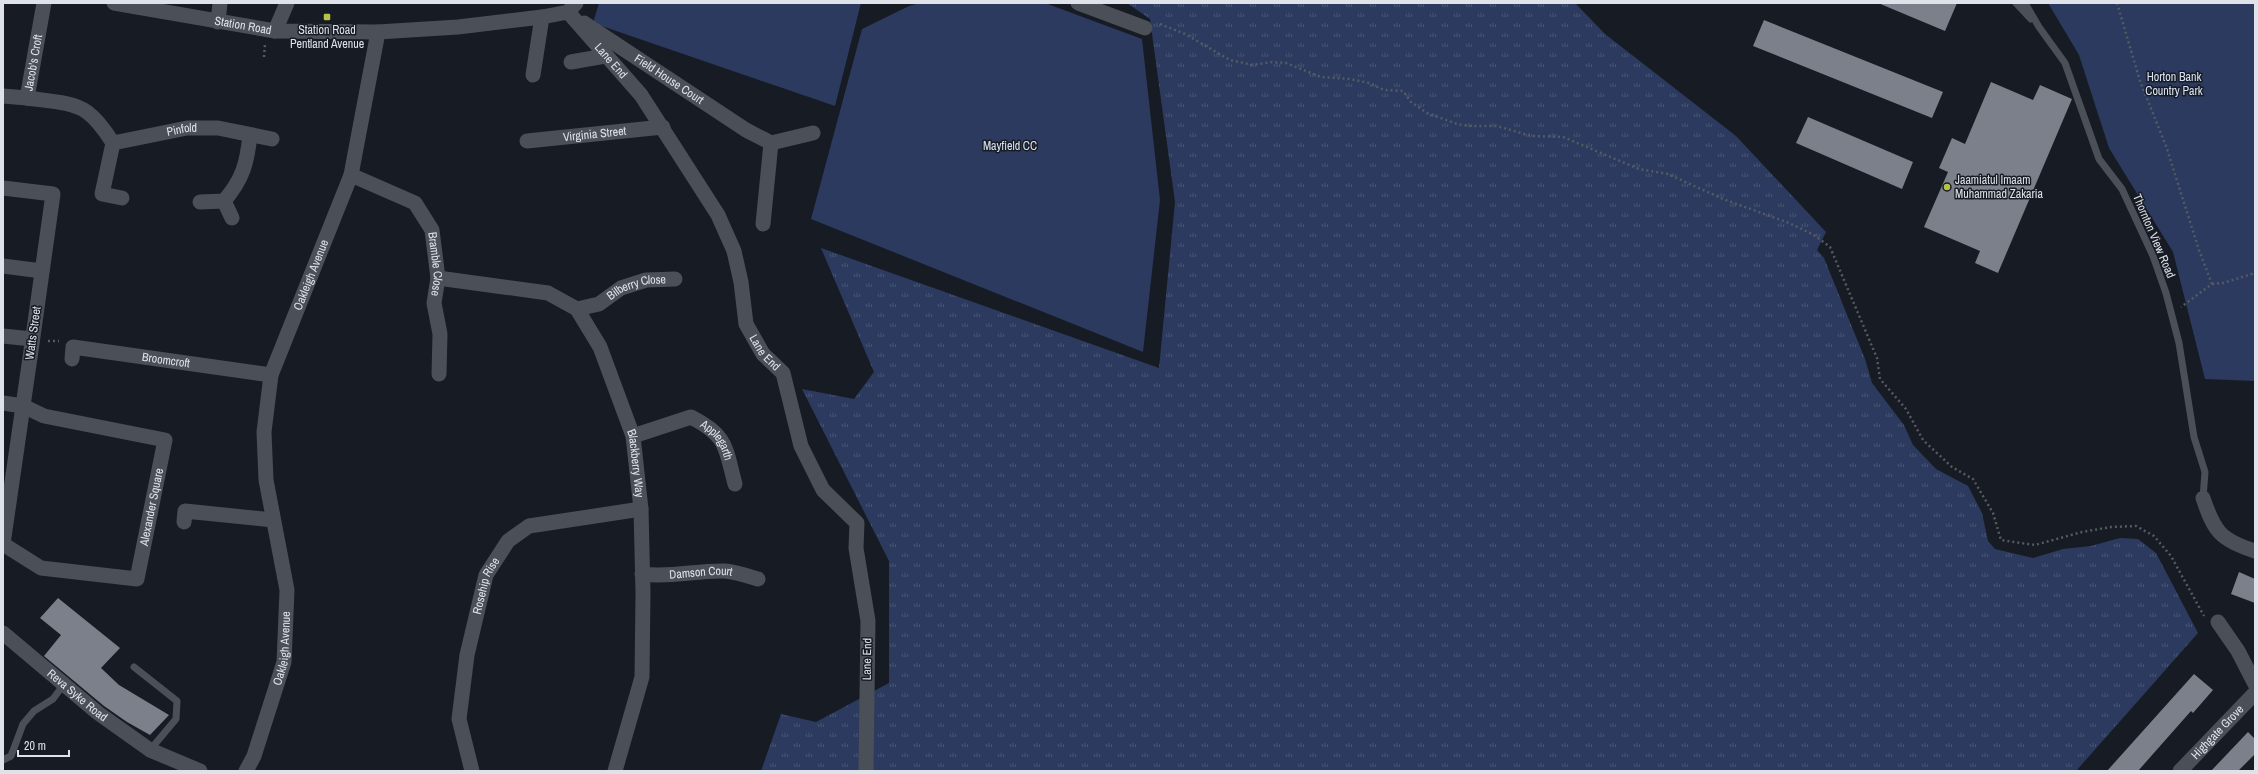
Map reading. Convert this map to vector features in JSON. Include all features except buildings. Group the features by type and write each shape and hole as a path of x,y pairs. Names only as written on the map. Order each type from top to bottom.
{"street":[{"name":"Jacob's Croft","path":"3,96 27,98 44,3"},
{"name":"Station Road","path":"114,3 275,31 378,32 458,27 542,17 572,8"},
{"path":"218,22 220,3"},
{"path":"275,31 287,3"},
{"path":"1078,3 1145,28"},
{"name":"Lane End","path":"572,8 605,56 642,95 664,127 718,214 734,250 741,282 746,324 763,354 783,374 801,446 823,490 856,523 856,548 868,621 866,771"},
{"name":"Field House Court","path":"572,8 746,130 771,143"},
{"path":"533,75 542,17"},
{"name":"Oakleigh Avenue","path":"246,771 254,756 284,662 288,590 266,480 264,432 271,375 351,175 378,32"},
{"path":"571,62 605,56"},
{"path":"27,98 70,105 87,112 113,143 102,194 122,198"},
{"name":"Virginia Street","path":"527,141 664,127"},
{"name":"Pinfold","path":"113,143 187,128 218,128 272,139"},
{"path":"763,224 771,143 813,133"},
{"path":"200,202 224,201 236,187 247,164 250,135"},
{"name":"Bramble Close","path":"351,175 415,203 432,230 438,278 434,303 440,334 439,374"},
{"name":"Watts Street","path":"3,188 53,194 23,406 8,471 3,544"},
{"path":"224,201 232,218"},
{"path":"3,266 42,271"},
{"path":"438,278 548,294 577,309"},
{"name":"Bilberry Close","path":"577,309 599,304 621,288 646,280 675,279"},
{"name":"Blackberry Way","path":"577,309 600,347 633,436 641,510 642,677 615,771"},
{"path":"3,336 32,339"},
{"name":"Broomcroft","path":"72,353 271,375"},
{"path":"3,403 23,406"},
{"name":"Alexander Square","path":"3,544 41,568 137,579 165,440 44,416 23,406"},
{"name":"Applegarth","path":"633,436 691,417 710,427 723,440 735,484"},
{"path":"2203,498 2212,524 2232,544 2255,551"},
{"name":"Rosehip Rise","path":"472,771 459,719 467,655 486,575 508,541 529,526 641,510"},
{"path":"184,522 185,511 273,520"},
{"name":"Damson Court","path":"642,574 674,576 704,571 727,571 758,579"},
{"path":"2218,622 2238,651 2255,684"},
{"name":"Reva Syke Road","path":"3,633 98,713 150,750 200,771"},
{"name":"Highgate Grove","path":"2180,771 2255,693"}],"lane":[{"path":"2016,3 2039,27"},
{"name":"Thornton View Road","path":"2025,3 2039,27 2065,63 2100,159 2122,189 2153,256 2179,343 2194,437 2205,472 2203,498"},
{"path":"134,667 177,701 176,719 150,750"},
{"path":"3,760 11,756 27,720 34,711 53,699 64,684"}],"path":[{"path":"2117,3 2140,81 2166,146 2195,237 2212,284"},
{"path":"1145,28 1150,19 1185,34 1230,60 1253,65 1272,62 1286,63 1321,77 1369,83 1384,90 1403,91 1411,102 1427,113 1457,124 1470,126 1496,126 1531,136 1563,137 1639,169 1668,174 1696,188 1814,235 1830,247 1877,358 1880,379 1906,409 1923,440 1952,467 1973,478 1993,513 2001,540 2035,545 2082,532 2111,527 2136,526 2154,536 2171,556 2203,615 2218,622"},
{"path":"2171,314 2212,284 2223,283 2255,273"},
{"path":"32,339 60,341 72,353"}],"green space":[{"path":"599,3 861,3 835,106 593,23"},
{"name":"Mayfield CC","path":"920,3 1045,3 1142,39 1160,200 1143,352 811,219 862,29 909,6"},
{"path":"1127,3 1575,3 1605,34 1736,136 1826,232 1817,250 1824,258 1865,359 1872,383 1904,425 1913,445 1936,469 1968,486 1982,513 1988,541 1995,549 2033,558 2063,549 2091,546 2120,538 2138,539 2156,553 2198,633 2076,771 761,771 781,714 816,722 889,683 889,561 802,389 854,399 874,372 821,248 1159,368 1175,202 1150,19"},
{"name":"Horton Bank Country Park","path":"2048,3 2255,3 2255,381 2205,379 2173,252 2109,148 2079,55"}],"place":[{"name":"Station Road Pentland Avenue","path":"327,17"},
{"name":"Jaamiatul Imaam Muhammad Zakaria","path":"1947,187"}]}
